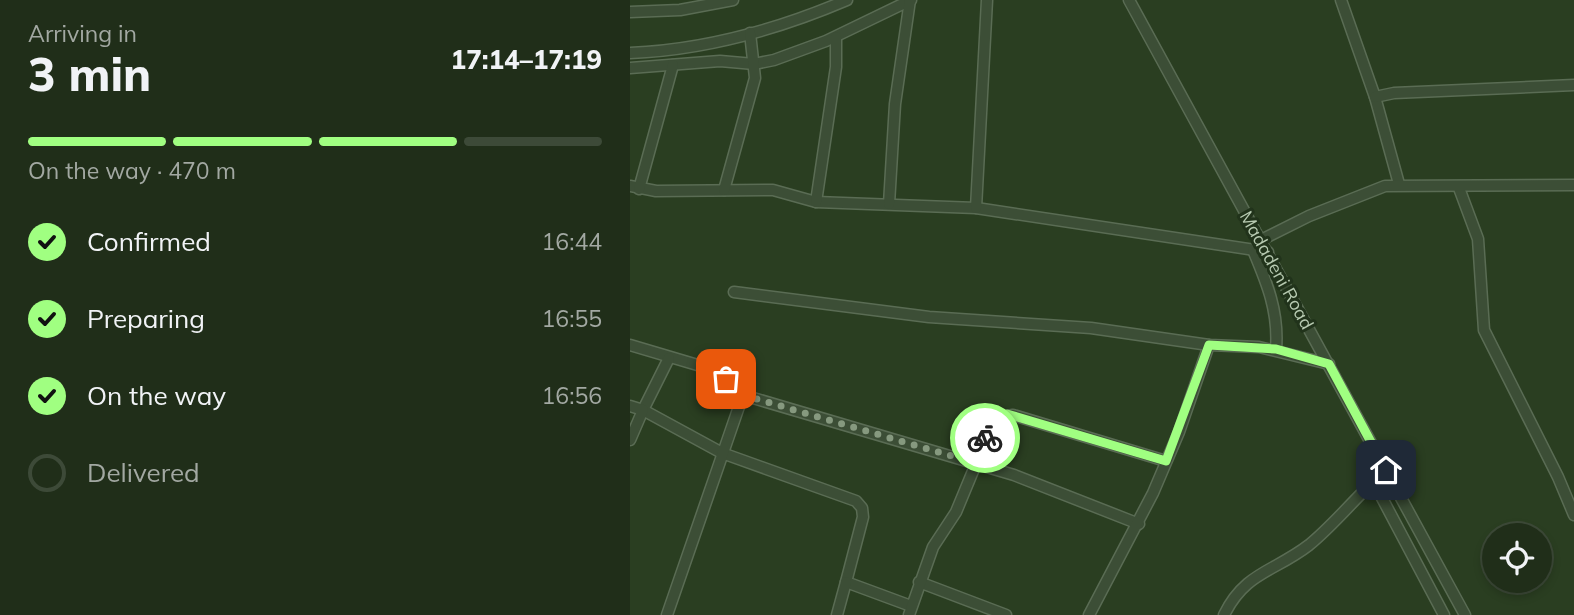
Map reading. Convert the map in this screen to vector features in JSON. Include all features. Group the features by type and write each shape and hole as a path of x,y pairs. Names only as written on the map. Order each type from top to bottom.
{"street":[{"path":"630,12 680,10 733,0"},
{"path":"630,53 750,33 803,19 846,0"},
{"path":"889,204 895,104 911,0"},
{"path":"630,68 720,61 754,64 795,54 911,0"},
{"path":"976,208 987,0"},
{"name":"Madadeni Road","path":"1129,0 1465,615"},
{"path":"1341,0 1375,97 1399,184"},
{"path":"724,190 753,85 754,64 750,33"},
{"path":"816,202 836,67 836,37"},
{"path":"673,65 635,188 773,190 816,202 976,208 1268,252"},
{"path":"1375,97 1394,93 1574,85"},
{"path":"1261,240 1355,197 1399,184 1459,188 1574,185"},
{"path":"1459,188 1478,239 1484,330 1558,477 1574,515"},
{"path":"1253,250 1273,301 1278,330 1276,349"},
{"path":"734,292 803,298 929,317 1114,330 1209,345 1276,349 1329,364"},
{"path":"630,345 711,369 743,395 1032,481 1139,524"},
{"path":"1089,615 1139,524 1166,461 1209,345"},
{"path":"630,440 669,358"},
{"path":"667,615 743,395"},
{"path":"630,406 643,410 722,453 859,504 863,517 837,615"},
{"path":"846,583 910,610 933,547 956,512 990,424 995,418 1007,414 1166,461"},
{"path":"1224,615 1242,586 1279,566 1310,544 1386,470"},
{"path":"1373,481 1410,546 1444,615"},
{"path":"919,582 1006,615"}],"way so far":[{"path":"726,379 743,395 976,463 985,438"}],"route":[{"path":"985,438 995,418 1007,414 1166,461 1179,432 1209,345 1259,347 1329,364 1386,470"}]}
